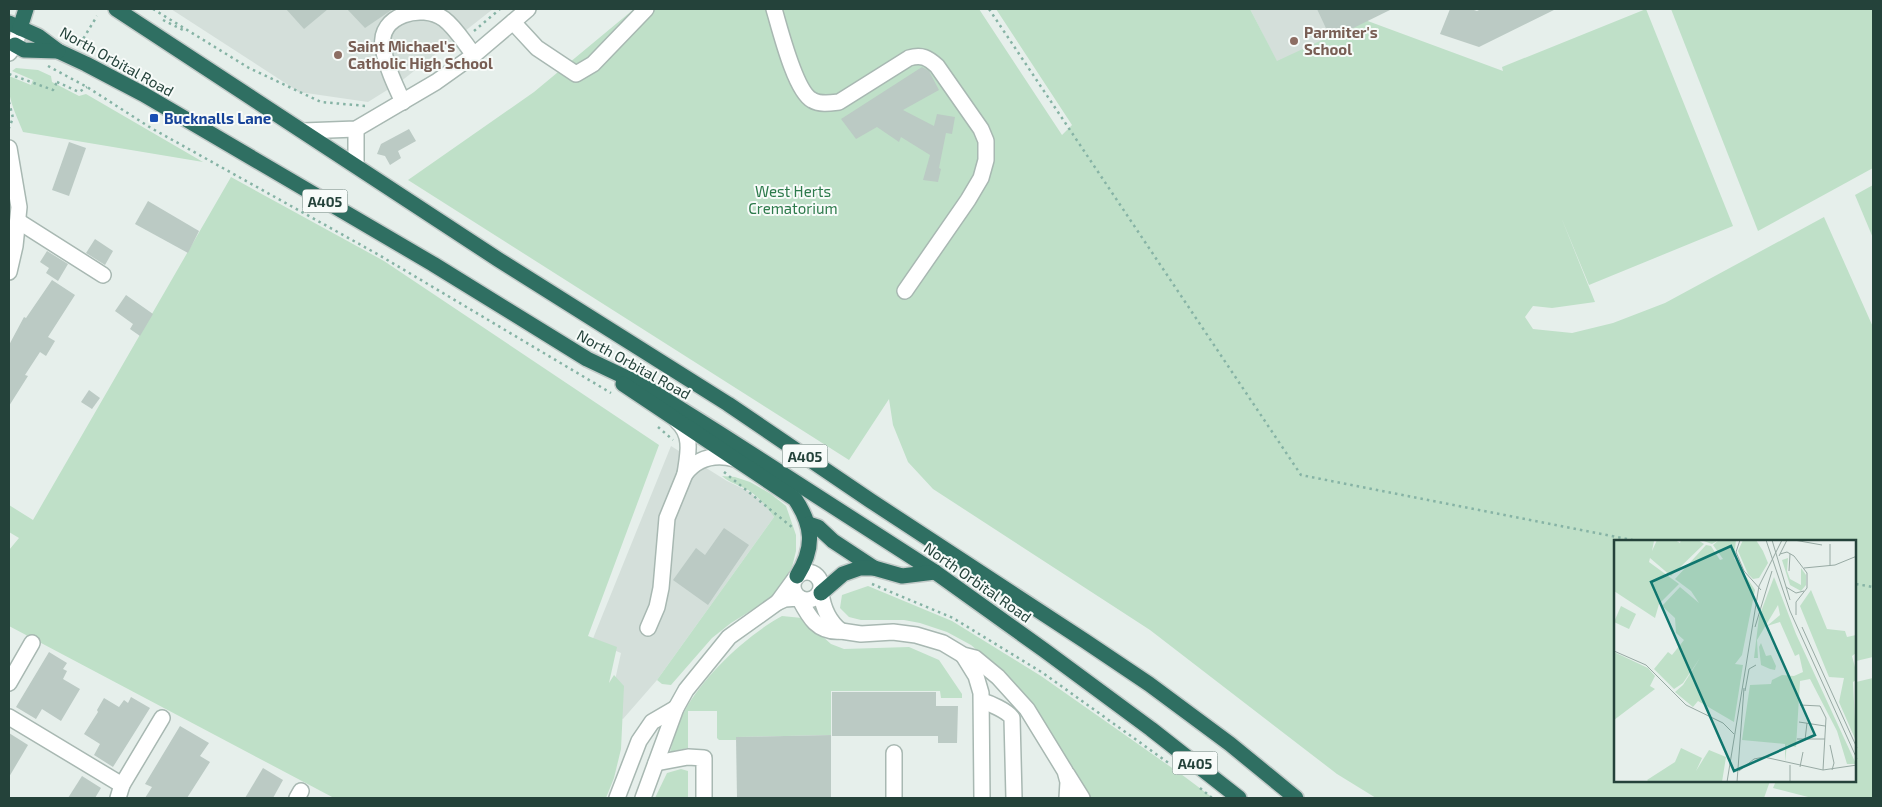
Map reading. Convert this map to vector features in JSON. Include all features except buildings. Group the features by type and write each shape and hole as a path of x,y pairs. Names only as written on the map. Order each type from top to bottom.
{"highway":[{"path":"14,26 26,9"},
{"name":"North Orbital Road","path":"116,9 499,260 728,404 871,501 1149,684 1230,744 1296,798"},
{"name":"North Orbital Road","path":"14,26 38,36 58,51 143,94 433,264 587,359 653,392 935,572 1151,729 1239,798"},
{"name":"A405","path":"11,47 24,50 58,51"},
{"name":"A405","path":"587,359 795,499 809,524 810,540 806,563 796,578"},
{"path":"809,524 818,528 833,540 871,575"},
{"path":"820,592 834,580 849,571 871,575 902,576 935,572"}],"street":[{"path":"303,131 356,129 436,82 474,55 528,9"},
{"path":"513,22 537,48 576,74 593,64 646,9"},
{"path":"774,9 796,78 804,92 812,100 826,104 839,102 909,58 919,55 929,59 937,66 981,129 986,141 986,160 981,178 905,291"},
{"path":"403,102 383,46 384,33 391,23 404,14 418,11 431,12 445,20 474,55"},
{"path":"11,47 14,26"},
{"path":"356,129 356,166"},
{"path":"9,148 19,207 15,246 9,272"},
{"path":"18,221 103,275"},
{"path":"648,628 657,607 661,588 667,518 685,474 688,449 688,436 673,417"},
{"path":"685,474 695,462 704,459 724,456 739,460"},
{"path":"778,602 796,578 806,572 816,574 821,583 820,592 823,608 834,626 841,631"},
{"path":"796,578 793,590 808,615 824,630 862,634 893,632 916,635 943,643 963,655 975,658 1004,683 1027,710 1082,798"},
{"path":"643,798 676,708 697,675 728,637 778,602 785,599 799,598 808,601 813,600 820,592"},
{"path":"9,682 32,643"},
{"path":"963,655 980,684 982,701 982,798"},
{"path":"982,701 1005,711 1012,718 1014,798"},
{"path":"617,798 638,741 652,722 676,708"},
{"path":"9,717 120,792 162,718"},
{"path":"894,753 894,798"},
{"path":"656,763 688,757 704,758 704,798"},
{"path":"1065,771 1068,782 1067,798"}],"path":[{"path":"153,9 249,68 321,102 369,106"},
{"path":"989,9 1301,475 1632,540"},
{"path":"80,44 97,16"},
{"path":"159,19 197,37"},
{"path":"60,73 87,87 151,128 379,255 613,394"},
{"path":"9,74 53,90 58,81 79,92 87,87"},
{"path":"9,102 13,118 9,128"},
{"path":"656,425 669,438 688,449"},
{"path":"704,459 716,465 794,529 799,538 810,540"},
{"path":"871,575 953,618 1043,673 1172,766"},
{"path":"1857,584 1873,587"},
{"path":"1194,782 1212,798"}],"shaded area":[{"name":"Saint Michael's Catholic High School","path":"171,9 493,9 400,82 368,102 299,92"},
{"name":"Parmiter's School","path":"1250,9 1389,9 1277,62"},
{"path":"671,446 727,481 748,491 764,503 774,517 657,680 623,719 608,712 621,653 592,641"}],"green space":[{"name":"West Herts Crematorium","path":"634,9 979,9 1062,135 1072,125 996,9 1250,9 1277,61 1365,20 1503,71 1502,67 1646,9 1733,226 1589,285 1561,217 1595,302 1552,308 1533,306 1525,317 1533,329 1572,333 1613,323 1665,303 1824,217 1873,327 1873,657 1857,661 1857,540 1614,540 1614,782 1770,782 1764,798 1376,798 1337,774 1150,630 933,489 908,462 893,425 889,399 849,460 408,180 534,92"},
{"path":"1671,9 1873,9 1873,168 1758,231"},
{"path":"16,68 38,70 51,76 52,82 79,96 86,94 203,162 23,132 10,98 9,76 31,85 33,80 12,71"},
{"path":"231,177 384,261 659,445 588,636 617,647 609,683 614,675 624,686 621,749 614,778 606,798 334,798 9,626 9,550 19,538 9,532 9,505 33,520"},
{"path":"1873,185 1873,238 1855,195"},
{"path":"722,476 735,477 750,482 771,494 786,506 796,535 796,551 792,567 776,595 731,623 712,638 671,685 662,684 657,680 774,517 752,493"},
{"path":"868,586 952,621 1041,676 1213,798 1088,798 1002,672 971,645 947,632 920,623 904,620 861,620 849,617 840,608 842,595"},
{"path":"782,616 802,618 831,644 844,649 909,647 939,660 962,694 962,698 941,698 940,691 831,691 831,735 737,737 736,740 719,740 717,738 717,711 688,711 688,748 670,752 682,717 702,684 741,645"},
{"path":"1873,678 1873,798 1812,798 1773,788 1776,782 1857,782 1857,682"},
{"path":"681,769 688,771 688,798 655,798 667,773"}],"place":[{"name":"Parmiter's School","path":"1294,41"},
{"name":"Saint Michael's Catholic High School","path":"338,55"},
{"name":"Bucknalls Lane","path":"154,118"}]}
